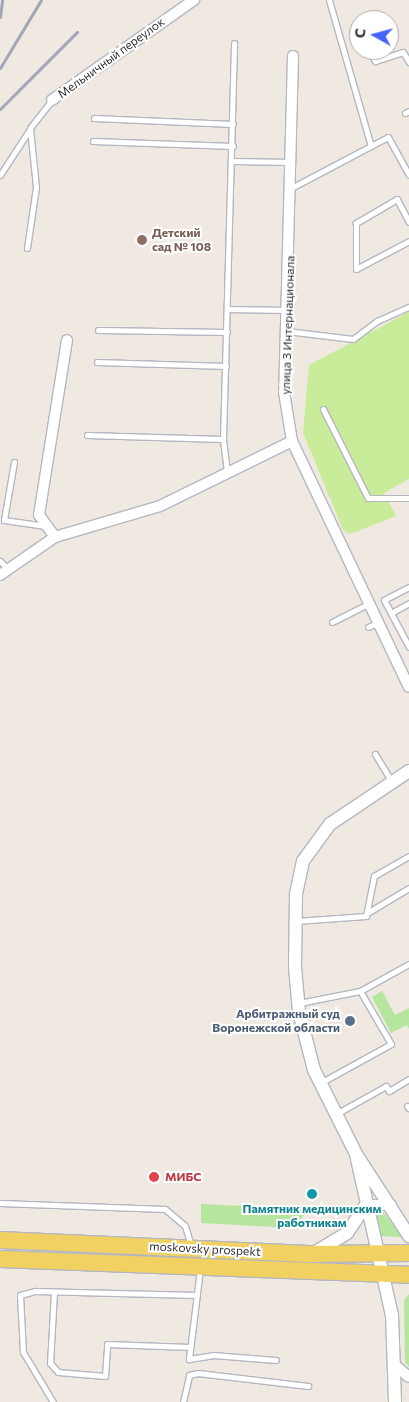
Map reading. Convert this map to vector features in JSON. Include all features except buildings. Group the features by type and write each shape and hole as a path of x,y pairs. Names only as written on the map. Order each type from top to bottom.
{"main road":[{"name":"moskovsky prospekt","path":"0,1240 309,1254 376,1256 409,1253"},
{"name":"moskovsky prospekt","path":"0,1259 200,1269 381,1276 409,1275"}],"street":[{"name":"Мельничный переулок","path":"52,100 194,0"},
{"name":"улица 3 Интернационала","path":"293,56 293,187 284,392 292,441 368,604 373,625 409,687"},
{"path":"55,538 39,515 67,340"},
{"path":"4,572 55,538 160,506 292,441"},
{"path":"409,771 391,781 330,824 314,842 302,861 296,921 298,1003 307,1050 320,1084 356,1154 391,1205 409,1236"},
{"path":"356,1154 376,1256 392,1315 396,1402"},
{"path":"366,1205 391,1205"},
{"path":"309,1254 347,1233 366,1205"},
{"path":"395,1365 409,1377"}],"lane":[{"path":"329,0 371,146"},
{"path":"227,473 223,439 233,161 234,43"},
{"path":"399,53 403,52 409,62"},
{"path":"0,175 30,128 52,100"},
{"path":"94,118 233,124"},
{"path":"27,248 36,187 30,128"},
{"path":"293,187 388,137 409,175"},
{"path":"93,141 233,146"},
{"path":"233,161 293,162"},
{"path":"409,222 397,199 356,223 356,269 409,242"},
{"path":"287,331 354,339 377,320 409,307"},
{"path":"228,309 288,310"},
{"path":"98,330 228,332"},
{"path":"97,362 226,366"},
{"path":"323,409 368,498 409,498"},
{"path":"87,435 223,439"},
{"path":"14,462 4,520 47,526"},
{"path":"0,561 4,572"},
{"path":"409,587 384,600 409,647"},
{"path":"391,613 409,603"},
{"path":"332,622 368,604"},
{"path":"375,754 391,781"},
{"path":"367,913 374,876 409,856"},
{"path":"296,921 367,913 409,888"},
{"path":"298,1003 360,991 409,964"},
{"path":"320,1084 391,1044 360,991"},
{"path":"336,1115 386,1086 389,1091 397,1088 409,1079"},
{"path":"0,1203 165,1209 185,1226 192,1249"},
{"path":"200,1269 189,1359 213,1355 276,1360"},
{"path":"53,1402 23,1352 20,1295 54,1292 197,1295"},
{"path":"54,1292 50,1363 58,1372 105,1376 108,1344 190,1347"},
{"path":"183,1402 189,1375 198,1373 308,1386"}],"green space":[{"path":"409,312 409,479 384,493 396,516 350,534 343,530 303,433 309,365"},
{"path":"382,991 395,1015 409,1008 409,1029 407,1025 391,1033 372,997"},
{"path":"201,1204 309,1209 293,1228 201,1223"},
{"path":"373,1209 382,1210 402,1237 379,1236"},
{"path":"409,1294 409,1367 405,1362 404,1300"}],"railway":[{"path":"0,17 2,0"},
{"path":"0,68 41,0"},
{"path":"0,109 77,32"}],"place":[{"name":"Детский сад № 108","path":"142,240"},
{"name":"Арбитражный суд Воронежской области","path":"350,1021"},
{"name":"МИБС","path":"154,1177"},
{"name":"Памятник медицинским работникам","path":"312,1194"}]}
